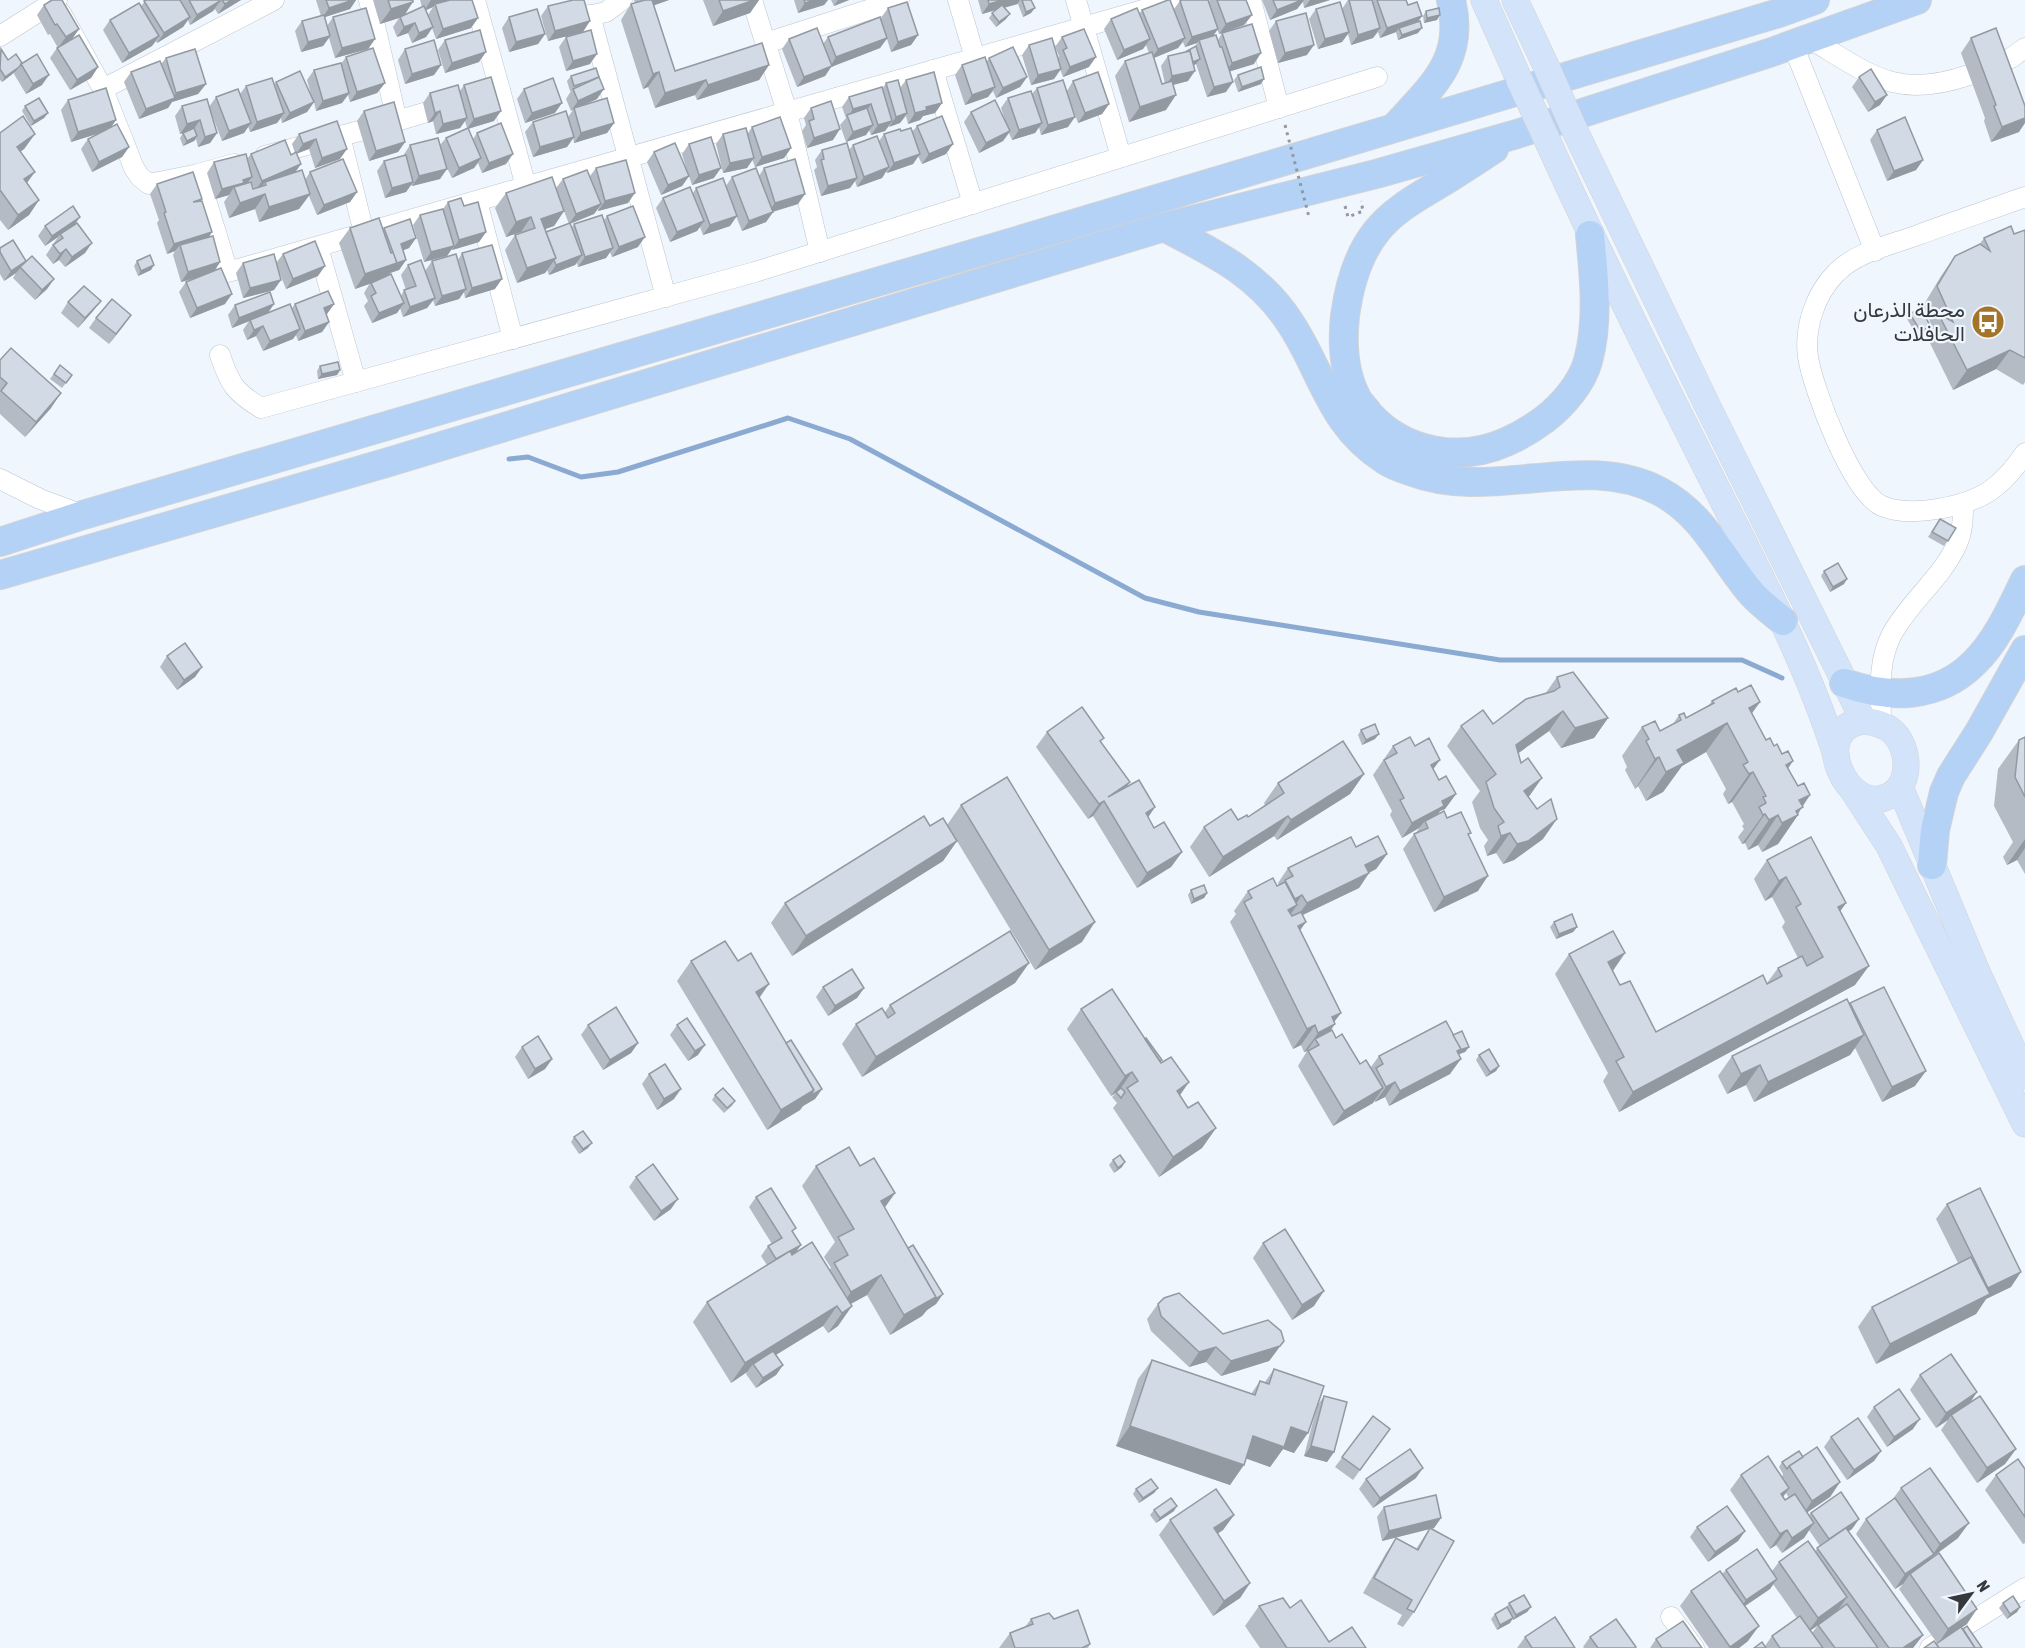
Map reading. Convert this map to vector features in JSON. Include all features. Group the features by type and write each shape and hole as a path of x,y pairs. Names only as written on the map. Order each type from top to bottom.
{"highway":[{"path":"1395,128 1445,68 1456,32 1451,0"},
{"path":"0,542 83,515 1395,128 1783,6 1815,0"},
{"path":"0,575 388,462 1164,227 1376,174 1517,134 1802,42 1917,0"},
{"path":"1517,134 1404,206 1384,222 1369,243 1354,274 1347,300 1342,336 1347,374 1358,401 1381,427 1412,445 1443,452 1474,452 1505,443 1532,428 1554,412 1573,390 1587,363 1593,336 1594,307 1590,235"},
{"path":"1164,227 1222,257 1250,276 1269,295 1292,325 1330,401 1345,425 1365,446 1387,462 1416,474 1469,483 1596,474 1618,477 1659,491 1695,516 1754,596 1783,621"},
{"path":"1844,683 1881,693 1906,695 1930,689 1956,678 1974,664 1990,644 2025,580"},
{"path":"1932,865 1935,830 1947,784 2025,650"}],"main road":[{"path":"1484,0 1590,235 1783,621 1817,697 1836,754 1838,767 1889,846 2025,1125"},
{"path":"1515,0 1575,131 1844,683 1873,723 1893,733 1902,746 1906,760 1905,775 1900,787 1890,795 1876,799 1852,789"},
{"path":"1836,754 1843,730 1849,725 1873,723"},
{"path":"1900,787 1977,972 2025,1076"}],"street":[{"path":"103,89 274,0"},
{"path":"369,0 397,121"},
{"path":"475,0 526,187"},
{"path":"555,24 606,12 622,0"},
{"path":"752,0 787,112 820,252"},
{"path":"766,43 899,0"},
{"path":"958,0 975,58"},
{"path":"1076,0 1121,157"},
{"path":"198,174 228,272 1178,0"},
{"path":"1251,0 1282,116"},
{"path":"0,36 56,1 103,89 134,168 149,184 198,174 397,121 500,90"},
{"path":"590,15 666,297"},
{"path":"486,40 509,34"},
{"path":"1802,42 1895,84 1930,86 1969,75"},
{"path":"1802,42 1875,250"},
{"path":"1994,66 2025,48"},
{"path":"933,70 973,204"},
{"path":"220,356 226,375 239,394 261,408 666,297 820,252 1121,157 1282,116 1377,77"},
{"path":"340,136 364,233"},
{"path":"2025,197 1875,250 1850,262 1825,286 1816,303 1809,328 1808,356 1819,395 1837,441 1857,481 1880,505 1905,511 1933,509 1963,503 1989,491 2011,473 2025,453"},
{"path":"477,201 513,339"},
{"path":"318,247 356,382"},
{"path":"0,479 40,499 83,515"},
{"path":"1873,723 1881,693 1883,659 1892,635 1958,543 1963,523 1963,503"},
{"path":"1930,1648 2025,1588"},
{"path":"1671,1617 1694,1648"}],"path":[{"path":"1282,116 1309,217 1318,214"},
{"path":"1335,208 1344,205 1348,218"}],"building":[{"path":"52,0 62,0 79,29 66,37 57,24 55,25 44,5"},
{"path":"180,0 190,17 164,33 144,1"},
{"path":"189,0 219,0 220,1 197,15"},
{"path":"326,0 353,0 329,8"},
{"path":"388,0 413,0 413,2 391,9"},
{"path":"450,0 472,0 478,18 443,29 435,4"},
{"path":"573,0 584,0 590,21 555,31 548,6"},
{"path":"652,0 675,71 762,43 769,65 708,85 706,80 665,93 659,72 653,74 631,4"},
{"path":"719,0 754,0 723,11"},
{"path":"988,0 1003,0 989,4"},
{"path":"1022,0 1031,0 1035,8 1026,12"},
{"path":"1170,0 1185,38 1158,49 1142,10"},
{"path":"1208,0 1218,29 1192,37 1180,1"},
{"path":"1217,0 1246,0 1252,15 1226,24"},
{"path":"1273,0 1302,0 1277,10"},
{"path":"1349,0 1372,0 1380,28 1358,35"},
{"path":"1377,0 1406,0 1408,5 1417,2 1422,16 1387,28"},
{"path":"907,2 918,35 898,42 888,8"},
{"path":"1340,2 1349,32 1325,39 1316,9"},
{"path":"139,3 159,36 129,53 110,20"},
{"path":"1002,5 1010,14 999,22 992,13"},
{"path":"424,6 433,27 419,33 415,23 404,27 400,17"},
{"path":"366,8 375,39 342,48 333,17"},
{"path":"1137,8 1150,39 1124,50 1111,19"},
{"path":"1439,8 1440,15 1427,18 1426,11"},
{"path":"537,9 545,34 516,42 509,17"},
{"path":"1306,13 1314,45 1285,53 1276,21"},
{"path":"324,15 330,36 308,42 302,21"},
{"path":"880,17 887,38 836,57 828,37"},
{"path":"1420,21 1422,28 1402,35 1399,28"},
{"path":"1252,24 1261,53 1232,63 1222,33"},
{"path":"817,28 832,66 804,77 789,39"},
{"path":"1996,28 2025,106 2025,118 2002,127 1971,38"},
{"path":"1084,29 1096,57 1070,67 1063,50 1067,48 1062,37"},
{"path":"480,30 486,52 452,63 445,40"},
{"path":"591,30 597,54 573,61 566,37"},
{"path":"79,35 98,67 77,80 57,48"},
{"path":"1216,35 1233,82 1214,87 1199,40"},
{"path":"1052,38 1061,69 1038,75 1029,45"},
{"path":"434,40 441,65 412,74 405,49"},
{"path":"1196,46 1200,59 1193,62 1190,51 1187,51"},
{"path":"1013,47 1027,77 1003,88 989,58"},
{"path":"373,48 385,83 357,92 346,57"},
{"path":"1,49 8,60 16,54 22,63 5,77 0,69"},
{"path":"195,49 206,84 176,93 166,58"},
{"path":"1190,51 1195,71 1172,76 1168,56"},
{"path":"1152,52 1162,84 1172,81 1176,95 1140,107 1125,61"},
{"path":"37,54 49,75 33,84 21,64"},
{"path":"985,57 995,87 972,95 962,65"},
{"path":"160,61 175,98 146,109 131,72"},
{"path":"341,63 349,93 323,101 314,70"},
{"path":"1261,67 1264,79 1242,87 1238,75"},
{"path":"596,68 599,77 574,86 571,76"},
{"path":"1871,69 1887,95 1875,102 1859,77"},
{"path":"300,71 314,102 290,113 276,82"},
{"path":"934,72 942,103 926,107 927,110 915,113 906,80"},
{"path":"1098,72 1109,104 1085,113 1073,81"},
{"path":"491,77 501,111 474,119 464,85"},
{"path":"599,77 604,89 578,101 573,89"},
{"path":"272,78 284,113 257,122 246,86"},
{"path":"553,78 562,103 532,113 524,89"},
{"path":"898,80 907,113 896,117 886,83"},
{"path":"1063,80 1075,117 1048,125 1037,88"},
{"path":"458,85 467,118 443,124 440,111 435,113 430,93"},
{"path":"882,87 892,121 878,125 871,104 853,109 849,97"},
{"path":"106,88 116,120 78,132 68,100"},
{"path":"238,89 251,123 229,131 216,97"},
{"path":"1031,91 1042,123 1019,130 1008,98"},
{"path":"39,98 48,113 34,121 25,106"},
{"path":"607,98 614,123 581,133 574,108"},
{"path":"207,99 217,133 205,137 200,120 187,124 182,106"},
{"path":"995,100 1010,131 986,143 971,112"},
{"path":"831,101 840,129 814,138 809,121 814,119 811,108"},
{"path":"394,102 405,142 376,151 364,111"},
{"path":"867,108 873,125 853,132 847,115"},
{"path":"566,111 574,137 540,147 533,122"},
{"path":"23,116 35,134 17,147 35,172 24,179 39,200 18,215 0,190 0,133"},
{"path":"942,116 953,144 929,154 917,126"},
{"path":"780,117 791,148 762,157 752,127"},
{"path":"1905,117 1923,160 1894,171 1877,130"},
{"path":"337,121 347,149 322,158 316,139 303,144 299,134"},
{"path":"501,123 513,154 489,163 477,133"},
{"path":"117,124 129,147 99,162 88,139"},
{"path":"194,128 197,136 187,141 183,133"},
{"path":"468,128 481,158 459,168 446,138"},
{"path":"746,128 754,158 730,163 723,134"},
{"path":"911,128 920,154 894,163 884,134"},
{"path":"877,136 889,167 864,177 853,145"},
{"path":"711,137 721,168 699,175 689,144"},
{"path":"438,138 447,169 419,176 410,145"},
{"path":"285,140 291,155 296,152 301,164 262,181 251,154"},
{"path":"675,143 689,176 668,185 654,152"},
{"path":"847,143 857,178 828,186 821,160 824,159 822,150"},
{"path":"246,154 252,177 243,180 244,183 222,189 214,162"},
{"path":"406,155 413,182 392,188 384,161"},
{"path":"343,159 357,192 324,205 310,172"},
{"path":"795,159 805,194 775,203 764,168"},
{"path":"626,160 635,193 605,201 596,168"},
{"path":"756,168 773,212 749,221 732,177"},
{"path":"302,170 310,194 269,207 265,194 240,203 234,187 251,182 253,189 266,185 265,182"},
{"path":"587,170 601,204 576,214 563,179"},
{"path":"193,172 202,199 193,202 202,201 212,232 174,244 157,184"},
{"path":"552,177 564,211 541,219 556,258 527,268 515,235 535,228 531,217 516,222 506,193"},
{"path":"723,178 737,216 710,225 696,188"},
{"path":"690,187 704,221 677,232 663,198"},
{"path":"461,198 464,206 478,202 486,232 459,240 448,202"},
{"path":"73,206 80,217 52,236 45,226"},
{"path":"633,206 645,237 619,247 607,216"},
{"path":"443,209 454,246 431,252 420,215"},
{"path":"602,215 613,248 585,257 574,224"},
{"path":"379,218 391,253 394,252 397,263 365,274 350,228"},
{"path":"410,219 416,238 401,244 406,260 397,263 384,228"},
{"path":"77,223 92,243 72,257 66,249 60,254 53,245 63,238 60,234"},
{"path":"570,223 582,255 556,265 554,260 556,258 546,232"},
{"path":"2011,226 2014,234 2025,230 2025,358 2010,350 1967,370 1938,313 1953,322 1937,286 1955,256 1980,244 1990,251 1984,238"},
{"path":"213,236 220,262 188,272 180,245"},
{"path":"13,240 26,261 11,271 0,248"},
{"path":"315,241 325,266 293,279 283,254"},
{"path":"492,245 502,279 472,288 462,253"},
{"path":"274,254 281,280 250,288 243,263"},
{"path":"456,254 466,289 442,296 432,261"},
{"path":"150,255 154,265 141,271 137,261"},
{"path":"32,256 54,279 42,290 20,267"},
{"path":"421,260 435,298 410,307 404,290 416,286 408,265"},
{"path":"221,268 232,294 197,308 186,282"},
{"path":"391,274 404,303 379,313 371,296 376,293 371,283"},
{"path":"84,286 101,301 85,318 68,302"},
{"path":"328,291 334,304 324,308 329,322 305,331 295,304"},
{"path":"270,292 274,304 239,318 235,305"},
{"path":"112,299 131,315 116,334 96,318"},
{"path":"290,304 300,329 270,341 263,326 254,330 250,320"},
{"path":"1920,308 1930,325 1921,332 1910,314"},
{"path":"11,348 61,393 36,422 1,391 7,383 0,377 0,360"},
{"path":"338,362 340,370 322,374 320,366"},
{"path":"60,365 72,375 66,383 54,374"},
{"path":"1940,519 1956,528 1948,541 1932,532"},
{"path":"1838,563 1847,579 1833,587 1824,571"},
{"path":"185,643 202,667 184,680 167,656"},
{"path":"1573,672 1608,718 1575,728 1563,711 1516,745 1521,763 1528,758 1542,778 1524,791 1537,809 1551,799 1557,819 1528,841 1517,844 1510,833 1501,836 1498,826 1504,822 1494,808 1486,782 1496,774 1461,726 1483,710 1493,724 1526,699 1554,691 1560,687 1557,677"},
{"path":"1751,685 1760,702 1749,708 1766,740 1770,738 1774,746 1777,744 1782,754 1788,751 1793,761 1786,765 1798,786 1804,783 1810,795 1799,800 1803,807 1796,811 1798,815 1782,823 1778,815 1769,820 1765,814 1763,815 1759,807 1766,803 1763,797 1766,796 1753,772 1749,774 1743,765 1748,762 1727,723 1677,750 1684,763 1666,772 1659,757 1655,759 1646,741 1649,739 1642,727 1655,721 1660,731 1681,720 1679,715 1684,713 1686,718 1736,688 1738,692"},
{"path":"1082,707 1104,738 1100,741 1130,782 1108,797 1139,780 1155,807 1146,813 1154,828 1164,822 1182,852 1147,873 1104,801 1099,804 1047,732"},
{"path":"1375,724 1379,734 1366,740 1361,730"},
{"path":"1410,737 1415,746 1429,738 1440,760 1431,765 1439,780 1446,776 1456,794 1442,801 1444,806 1412,823 1400,800 1404,798 1384,760 1397,753 1393,746"},
{"path":"2025,737 2025,797 2015,777 2019,740"},
{"path":"1343,741 1364,774 1291,820 1288,816 1223,857 1204,827 1231,809 1238,820 1247,815 1248,817 1284,793 1278,783"},
{"path":"1007,777 1095,922 1049,950 961,805"},
{"path":"1444,811 1447,818 1461,812 1471,833 1468,834 1488,876 1444,897 1414,834 1428,828 1425,821"},
{"path":"924,816 930,826 943,818 957,841 806,936 785,903"},
{"path":"1378,836 1387,854 1365,865 1369,873 1307,903 1302,895 1295,899 1285,880 1293,876 1288,868 1351,837 1356,847"},
{"path":"1811,837 1846,903 1838,907 1869,966 1633,1092 1616,1061 1624,1057 1569,954 1613,931 1625,953 1608,962 1620,985 1630,981 1656,1032 1763,975 1767,984 1782,976 1778,968 1802,956 1807,966 1823,957 1796,907 1801,904 1786,877 1779,881 1767,860"},
{"path":"1273,878 1277,886 1285,882 1297,905 1288,910 1292,916 1301,912 1306,922 1298,926 1341,1013 1332,1017 1335,1024 1318,1033 1315,1025 1307,1029 1244,902 1252,898 1248,891"},
{"path":"1204,885 1207,893 1194,899 1191,890"},
{"path":"1572,914 1577,927 1559,934 1554,922"},
{"path":"1010,931 1029,963 876,1057 856,1024 882,1008 888,1018 895,1013 890,1005"},
{"path":"725,941 738,961 751,953 769,984 756,992 814,1090 781,1110 691,961"},
{"path":"852,969 864,988 835,1006 823,987"},
{"path":"1884,987 1926,1071 1892,1087 1850,1003"},
{"path":"1112,989 1161,1063 1171,1057 1189,1082 1177,1091 1188,1108 1198,1102 1216,1128 1173,1157 1127,1088 1138,1081 1132,1072 1125,1076 1081,1009"},
{"path":"1847,999 1864,1035 1768,1082 1760,1065 1741,1074 1732,1056"},
{"path":"616,1007 638,1043 610,1060 588,1025"},
{"path":"687,1018 705,1045 695,1051 677,1025"},
{"path":"1446,1021 1461,1049 1457,1051 1461,1059 1400,1091 1395,1082 1386,1087 1376,1068 1383,1064 1379,1056"},
{"path":"1332,1030 1336,1038 1342,1034 1360,1064 1366,1060 1383,1088 1344,1111 1308,1051 1319,1045 1315,1039"},
{"path":"1462,1031 1469,1047 1460,1050 1453,1035"},
{"path":"538,1036 552,1059 535,1069 522,1047"},
{"path":"1146,1038 1162,1060 1160,1061"},
{"path":"791,1040 822,1089 810,1096 814,1090 786,1043"},
{"path":"1489,1049 1499,1066 1490,1072 1479,1055"},
{"path":"665,1064 681,1089 664,1099 649,1074"},
{"path":"723,1088 735,1101 727,1108 715,1095"},
{"path":"1121,1088 1125,1092 1121,1098 1116,1092"},
{"path":"583,1131 592,1143 583,1149 574,1137"},
{"path":"849,1147 860,1166 874,1158 895,1193 881,1201 936,1297 904,1315 881,1275 851,1292 834,1263 848,1255 838,1237 854,1229 816,1166"},
{"path":"1120,1155 1125,1162 1118,1168 1113,1160"},
{"path":"653,1164 678,1199 661,1211 636,1177"},
{"path":"771,1188 796,1228 792,1231 801,1245 776,1259 768,1246 782,1238 756,1197"},
{"path":"1980,1188 2021,1272 1988,1288 1947,1204"},
{"path":"1285,1229 1324,1291 1302,1305 1263,1243"},
{"path":"812,1242 852,1306 842,1313 837,1306 745,1363 707,1302 790,1251 792,1255"},
{"path":"913,1245 943,1294 934,1300 936,1297 908,1248"},
{"path":"1971,1257 1990,1294 1890,1344 1872,1307"},
{"path":"1179,1293 1223,1334 1268,1320 1281,1331 1284,1341 1280,1346 1231,1361 1216,1347 1199,1352 1161,1316 1158,1304 1164,1298"},
{"path":"773,1351 783,1365 763,1378 753,1364"},
{"path":"1951,1354 1977,1392 1946,1413 1920,1375"},
{"path":"1152,1360 1255,1395 1260,1381 1269,1384 1274,1369 1324,1386 1308,1433 1291,1427 1284,1447 1253,1436 1244,1465 1130,1426"},
{"path":"1899,1389 1920,1419 1894,1437 1874,1407"},
{"path":"1324,1396 1347,1402 1334,1452 1311,1446"},
{"path":"1980,1396 2016,1449 1987,1468 1951,1415"},
{"path":"1373,1416 1390,1429 1360,1470 1342,1457"},
{"path":"1858,1418 1881,1451 1854,1470 1831,1437"},
{"path":"1817,1447 1840,1482 1812,1501 1789,1466"},
{"path":"1410,1449 1423,1468 1380,1498 1366,1479"},
{"path":"1799,1451 1803,1457 1787,1469 1782,1462"},
{"path":"1768,1456 1789,1488 1781,1494 1785,1500 1795,1494 1814,1523 1792,1538 1787,1530 1780,1534 1741,1475"},
{"path":"2018,1459 2025,1469 2025,1517 1996,1475"},
{"path":"1930,1468 1969,1523 1940,1544 1901,1488"},
{"path":"1151,1479 1158,1488 1143,1498 1136,1489"},
{"path":"1216,1489 1234,1515 1214,1528 1250,1583 1224,1601 1170,1520"},
{"path":"1841,1492 1859,1519 1829,1539 1811,1513"},
{"path":"1436,1495 1441,1518 1389,1531 1384,1507"},
{"path":"1171,1498 1177,1506 1160,1518 1154,1510"},
{"path":"1895,1498 1934,1554 1905,1574 1866,1519"},
{"path":"1727,1506 1745,1531 1715,1552 1697,1527"},
{"path":"1430,1528 1454,1541 1414,1612 1407,1609 1412,1600 1374,1578 1396,1538 1418,1550"},
{"path":"1846,1528 1923,1635 1903,1648 1889,1648 1817,1548"},
{"path":"1808,1541 1847,1597 1818,1618 1779,1562"},
{"path":"1757,1549 1777,1579 1746,1600 1726,1570"},
{"path":"1939,1553 1977,1609 1948,1629 1910,1574"},
{"path":"1720,1571 1759,1626 1730,1647 1691,1591"},
{"path":"1524,1595 1531,1607 1516,1615 1509,1603"},
{"path":"2013,1596 2020,1607 2010,1614 2003,1603"},
{"path":"1283,1598 1290,1608 1301,1600 1329,1642 1352,1627 1366,1648 1287,1648 1259,1606"},
{"path":"1847,1604 1878,1648 1835,1648 1818,1625"},
{"path":"1507,1607 1513,1618 1500,1625 1495,1614"},
{"path":"1078,1610 1090,1644 1082,1648 1015,1648 1010,1633 1033,1624 1031,1619 1049,1613 1054,1619"},
{"path":"1800,1616 1823,1648 1780,1648 1772,1636"},
{"path":"1555,1617 1575,1648 1532,1648 1525,1637"},
{"path":"1616,1619 1635,1648 1598,1648 1590,1637"},
{"path":"1683,1621 1702,1648 1662,1648 1656,1639"},
{"path":"1967,1626 1982,1648 1975,1648 1963,1629"},
{"path":"1961,1627 1975,1648 1939,1648 1936,1644"},
{"path":"1934,1641 1939,1648 1924,1648"},
{"path":"1762,1642 1766,1648 1754,1648"}],"waterway":[{"path":"509,459 528,457 581,477 618,472 788,418 850,439 1145,598 1199,612 1500,660 1742,660 1782,678"}],"place":[{"name":"محطة الذرعان الحافلات","path":"1988,322"}]}
